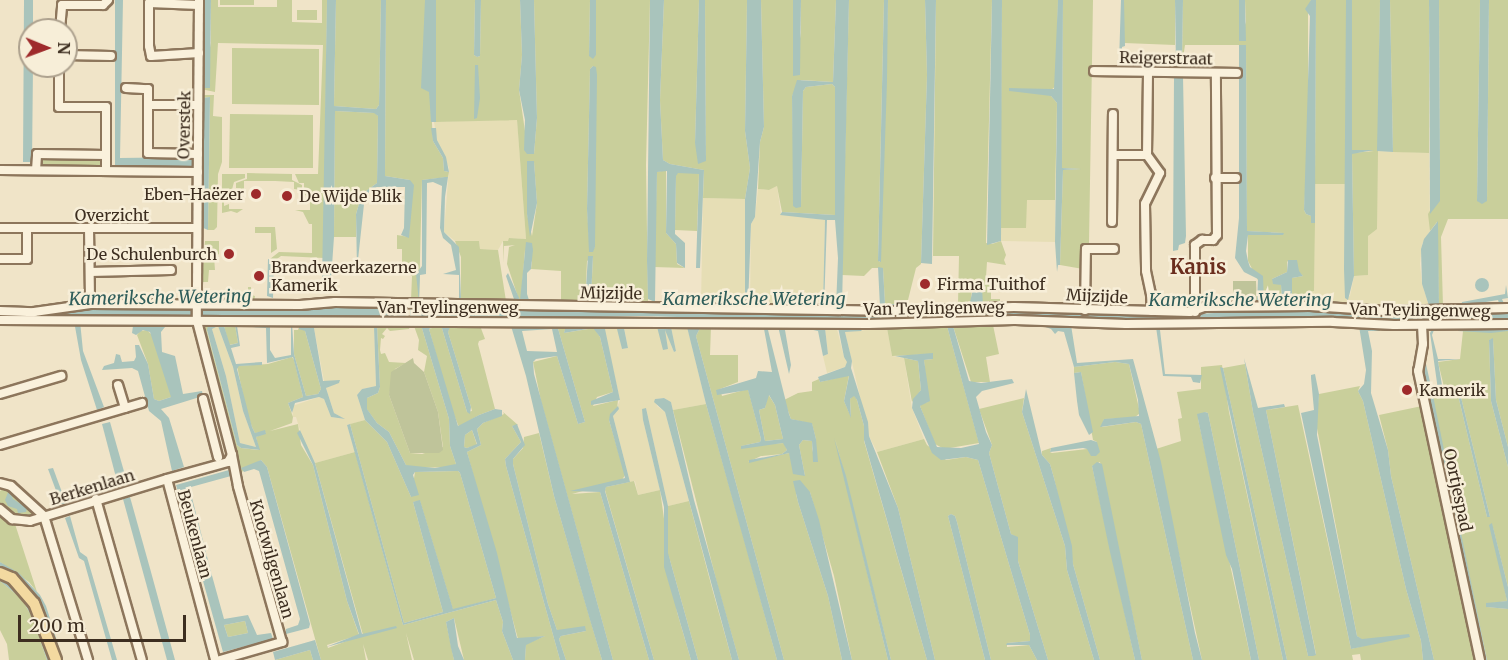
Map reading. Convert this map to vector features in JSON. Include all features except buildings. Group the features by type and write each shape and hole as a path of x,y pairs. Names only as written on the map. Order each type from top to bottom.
{"main road":[{"path":"0,573 12,579 34,603 56,660"}],"street":[{"path":"61,18 62,5 103,5 108,0"},
{"path":"199,2 149,2 151,56 199,53"},
{"name":"Overstek","path":"197,320 199,2"},
{"path":"78,55 111,56"},
{"name":"Reigerstraat","path":"1095,71 1237,73"},
{"path":"1148,72 1147,155 1160,173 1145,204 1146,271 1152,311"},
{"path":"1195,312 1195,245 1198,241 1213,240 1216,235 1216,73"},
{"path":"59,78 59,107 106,107 106,171"},
{"path":"126,88 148,88 148,153 198,154"},
{"path":"148,105 198,105"},
{"path":"1112,222 1113,114"},
{"path":"36,170 37,154 106,155"},
{"path":"1113,155 1147,155"},
{"path":"0,170 198,172"},
{"path":"1215,178 1236,178"},
{"name":"Overzicht","path":"0,228 197,228"},
{"path":"0,259 27,259 27,228"},
{"path":"89,228 90,304"},
{"path":"1085,310 1086,249 1114,249"},
{"path":"90,272 171,270"},
{"name":"Mijzijde","path":"0,311 34,312 90,304 197,306 335,302 893,311 1025,306 1085,310 1195,312 1204,308 1218,315 1310,306 1385,310 1508,308"},
{"name":"Van Teylingenweg","path":"0,320 868,324 1014,320 1157,324 1218,315 1422,325 1508,324"},
{"path":"197,320 232,455"},
{"name":"Oortjespad","path":"1422,325 1423,344 1418,370 1480,660"},
{"path":"0,394 62,376"},
{"path":"118,385 125,408"},
{"path":"203,399 218,457"},
{"path":"0,446 142,403"},
{"path":"209,422 223,418"},
{"name":"Beukenlaan","path":"215,660 167,479 228,462 232,455"},
{"name":"Knotwilgenlaan","path":"220,660 282,642 238,486 232,455"},
{"name":"Berkenlaan","path":"0,483 11,486 44,516 167,479"},
{"path":"96,499 142,660"},
{"path":"0,509 12,519 23,521 44,516 88,660"}],"shaded area":[{"path":"517,119 526,239 509,238 509,241 503,241 498,250 480,249 479,241 455,241 444,232 449,168 437,140 434,122"},
{"path":"1377,151 1429,153 1430,231 1422,244 1420,264 1422,284 1429,306 1385,309 1309,303 1309,292 1314,291 1315,184 1346,184 1345,298 1350,296 1354,276 1368,275 1368,236 1377,201"},
{"path":"777,186 781,214 825,220 823,306 750,303 751,224 755,217 758,189 769,190"},
{"path":"703,198 745,199 745,304 701,303"},
{"path":"1027,200 1055,200 1055,242 1001,241 1000,228 1004,227"},
{"path":"656,323 665,345 663,331 666,331 674,352 676,351 671,327 687,326 706,404 673,410 671,402 664,398 655,399 657,406 665,412 689,501 668,506 646,408 643,420 660,490 638,495 635,481 630,482 613,416 620,400 604,329 618,329 622,349 628,348 624,327"},
{"path":"354,325 374,327 376,386 362,389 357,395 365,420 347,425 355,452 315,463 303,440 296,417 293,417 292,406 319,397 324,399 331,417 344,419 334,413 326,388 340,381 324,381 314,328"},
{"path":"218,326 233,367 243,411 256,447 240,443 226,376 212,329"},
{"path":"825,328 837,329 844,357 848,362 845,367 827,373 823,356 828,354"},
{"path":"887,328 892,356 904,358 912,408 924,439 877,452 869,436 845,332"}],"green space":[{"path":"211,0 218,0 218,7 277,7 277,0 292,0 292,22 322,23 322,0 327,0 324,258 281,256 274,261 270,259 279,252 312,253 312,224 309,224 303,212 295,210 310,210 310,196 304,195 304,183 299,183 295,174 318,174 323,45 218,43 215,92 201,89 211,43"},
{"path":"220,0 254,0 254,5 220,5"},
{"path":"336,0 381,0 379,105 376,109 334,106"},
{"path":"386,0 425,0 433,141 443,158 444,171 449,172 448,177 422,180 419,299 411,300 412,276 402,271 402,249 397,249 397,235 409,237 410,180 385,176"},
{"path":"436,0 475,0 474,55 477,57 480,56 481,0 520,0 522,55 519,90 525,131 534,154 537,118 534,0 590,0 589,56 596,55 596,0 650,0 646,165 648,301 591,298 593,257 587,261 585,302 561,301 561,271 531,269 532,262 525,250 521,299 519,300 507,264 509,247 515,245 504,246 504,263 503,241 508,241 509,238 526,239 517,120 436,122","holes":["593,66 595,247 590,252 587,209 590,69","528,161 534,162 537,203 532,236 527,214"]},
{"path":"664,0 699,0 695,143 706,161 705,0 747,0 745,131 750,168 745,199 703,198 704,170 670,164 663,160 660,100"},
{"path":"761,0 793,0 793,75 801,33 801,0 836,0 833,82 801,80 792,96 795,207 801,206 803,91 806,87 832,84 835,87 835,215 782,212 777,186 769,190 758,189 760,142 764,127"},
{"path":"849,0 884,0 878,260 880,262 888,0 925,0 927,75 921,264 916,268 907,304 885,304 883,268 872,268 864,276 842,275"},
{"path":"936,0 992,0 986,243 1001,241 1006,255 1004,260 1006,265 987,262 986,277 991,278 991,299 1000,299 1000,305 983,305 972,288 971,301 958,303 959,256 933,256"},
{"path":"1002,0 1058,0 1056,86 1051,90 1051,96 1057,103 1055,200 1027,200 1026,228 1000,228"},
{"path":"1063,0 1093,0 1089,243 1083,244 1083,269 1060,265 1063,170 1081,169 1062,168"},
{"path":"1124,0 1175,0 1175,45 1124,43"},
{"path":"1183,0 1239,0 1239,41 1246,22 1245,0 1311,0 1308,12 1308,148 1304,210 1311,216 1311,222 1315,223 1314,291 1309,292 1309,303 1292,304 1292,278 1303,276 1287,261 1287,272 1272,279 1281,285 1282,304 1257,305 1264,300 1263,290 1248,261 1248,235 1283,235 1283,233 1247,231 1246,45 1185,45 1182,65"},
{"path":"1316,0 1346,0 1346,184 1315,184"},
{"path":"1352,0 1380,0 1377,229 1368,236 1368,275 1354,276 1352,153 1374,151 1352,150"},
{"path":"1390,0 1429,0 1429,153 1393,152"},
{"path":"1439,0 1480,0 1477,201 1487,201 1489,0 1508,0 1508,219 1448,219 1441,237 1443,306 1439,306 1437,222 1430,231 1428,214 1440,193"},
{"path":"297,10 317,10 317,20 297,20"},
{"path":"232,48 319,49 319,105 232,104"},
{"path":"201,95 214,95 213,116 222,117 222,162 218,174 217,227 214,230 208,230 210,97 202,98"},
{"path":"335,111 375,113 378,116 377,183 362,194 356,214 356,237 334,237"},
{"path":"230,114 313,115 313,168 229,168"},
{"path":"42,157 100,158 103,161 96,167 43,166 39,161"},
{"path":"666,170 666,233 676,244 677,264 685,268 654,267 657,172"},
{"path":"247,173 292,174 292,180 302,185 302,190 294,189 294,182 275,181 244,181 244,189 236,188 236,183 247,179"},
{"path":"676,173 699,173 697,231 675,230"},
{"path":"222,174 245,174 245,178 234,182 229,201 227,194 224,194 224,206 229,204 229,209 243,209 237,213 231,211 222,213"},
{"path":"255,227 275,227 277,249 271,253 271,233 255,233"},
{"path":"205,241 219,241 219,254 214,257 215,270 209,270 208,282 202,282"},
{"path":"455,241 479,241 480,249 498,250 506,301 461,299 461,257"},
{"path":"1233,281 1256,281 1257,305 1233,305"},
{"path":"248,287 251,287 251,295 255,296 254,302 203,303 200,299 202,293 248,293"},
{"path":"221,322 207,331 237,445 241,448 259,450 256,437 266,432 255,433 252,427 237,366 268,364 292,357 294,360 303,397 288,403 293,417 292,423 270,431 298,424 301,445 313,465 347,601 359,635 327,645 328,648 363,635 315,463 355,452 403,625 496,600 503,622 502,631 513,660 464,660 454,618 446,622 454,660 414,660 406,633 412,660 368,660 363,644 366,660 321,660 267,467 261,460 240,473 203,331 206,325"},
{"path":"479,323 485,339 479,341 478,344 495,409 459,427 450,405 429,329 441,325 467,412 472,411 448,332 449,327 472,328"},
{"path":"300,324 305,331 321,389 318,394 306,396 294,354 294,330 298,330"},
{"path":"567,324 564,333 594,328 600,337 613,392 597,397 593,406 618,400 617,409 609,420 625,475 622,480 572,494 600,492 649,660 613,660 541,401 533,362 557,356 578,424 585,422 557,325"},
{"path":"235,325 238,343 229,345 224,326"},
{"path":"377,325 410,326 409,329 390,331 387,328 382,334 385,336 381,338 380,350 381,354 385,353 389,362 406,363 395,369 389,395 410,453 422,454 443,447 438,412 424,372 427,356 418,350 419,340 414,326 421,325 449,419 450,446 456,464 453,467 410,468 406,465 389,432 377,423 366,408 367,398 378,393 380,387"},
{"path":"993,325 999,354 986,357 990,382 971,382 953,326"},
{"path":"701,326 711,326 710,355 738,355 738,382 720,389 722,396 748,389 761,439 760,442 741,446 784,443 787,450 782,454 761,456 748,462 789,453 805,476 799,445 803,440 812,441 812,452 816,439 812,424 791,419 784,400 798,393 812,391 812,382 819,379 820,382 849,375 844,401 851,417 850,399 854,395 857,400 864,426 864,441 927,660 891,660 835,438 888,660 852,660 834,576 810,492 796,494 828,596 842,660 784,660 696,336"},
{"path":"947,326 979,443 944,449 935,444 920,406 928,402 924,360 933,359 933,354 892,356 887,328"},
{"path":"147,330 152,335 171,394 171,397 159,401 154,399 148,364 137,335 140,331"},
{"path":"1463,331 1508,331 1508,447 1496,400 1493,339 1489,340 1491,401 1508,467 1508,587 1492,524 1507,601 1486,604 1487,607 1508,609 1508,660 1487,660 1430,388 1438,389 1440,392 1456,392 1458,395 1487,517 1490,517 1459,389 1444,387 1438,362 1460,359"},
{"path":"413,358 414,363 424,372 438,412 443,450 439,453 410,453 389,395 391,372"},
{"path":"904,358 918,361 921,390 912,402"},
{"path":"1115,362 1129,364 1140,413 1134,418 1104,419 1102,427 1136,422 1141,424 1193,660 1142,660 1100,462 1092,466 1135,660 1100,660 1073,564 1054,478 1050,464 1042,455 1042,451 1051,448 1052,453 1087,449 1097,442 1093,440 1081,372 1074,373 1074,367"},
{"path":"1245,364 1253,412 1308,656 1316,654 1266,410 1298,405 1351,649 1363,646 1368,644 1357,636 1316,423 1319,394 1360,386 1358,391 1363,401 1406,589 1421,641 1423,660 1361,660 1360,654 1352,655 1353,660 1287,660 1223,368"},
{"path":"1222,365 1229,412 1283,660 1259,660 1208,413 1205,412 1198,419 1251,660 1202,660 1156,449 1181,441 1178,419 1182,418 1177,392 1201,389 1201,367"},
{"path":"768,394 775,405 783,439 765,441 759,410 765,408"},
{"path":"1024,398 1022,412 1065,546 1067,570 1094,660 1048,660 1018,561 1018,538 1011,534 989,453 992,445 979,409"},
{"path":"706,404 777,660 739,660 718,587 673,410"},
{"path":"1422,406 1477,660 1434,660 1391,476 1388,450 1379,415"},
{"path":"503,412 518,425 512,426 521,442 505,459 506,466 560,660 525,660 526,644 545,636 518,639 467,452 481,445 477,429 483,423 504,414"},
{"path":"365,420 387,442 411,497 415,472 458,471 460,473 496,598 453,610 420,501 413,502 443,612 404,623 350,424"},
{"path":"472,430 477,445 464,447 465,435"},
{"path":"539,433 554,496 602,660 566,660 559,639 561,636 586,631 557,630 548,604 513,464 513,459 523,448 524,437"},
{"path":"924,439 927,445 946,460 966,457 978,460 1030,635 1030,641 1007,643 1007,647 1029,645 1037,660 991,660 957,522 955,516 951,514 948,516 985,660 935,660 898,508 877,452"},
{"path":"634,481 638,495 660,490 677,612 691,660 654,660 605,490 606,487"},
{"path":"4,488 11,489 35,511 33,517 15,516 3,509 0,505 0,491"},
{"path":"689,501 732,660 698,660 668,553 668,506"},
{"path":"0,515 15,524 37,592 29,582 0,562"},
{"path":"0,581 22,599 33,619 47,660 9,660 7,644 0,630"},
{"path":"245,621 248,633 228,637 224,625"},
{"path":"310,650 313,660 275,660"}],"water":[{"path":"24,0 33,0 33,18 24,18"},
{"path":"115,0 123,0 120,158 192,157 195,159 193,166 115,166"},
{"path":"203,0 211,0 210,88 202,88"},
{"path":"327,0 336,0 334,106 376,109 379,105 381,0 386,0 385,176 410,180 414,185 409,238 401,235 404,228 405,187 377,187 365,195 357,269 356,214 362,194 377,183 378,116 374,113 335,111 334,237 331,280 322,281"},
{"path":"425,0 436,0 436,122 431,122 429,92 421,88"},
{"path":"475,0 481,0 480,56 477,57 474,55"},
{"path":"520,0 534,0 537,118 534,154 527,154 524,150 525,120 519,90 522,55"},
{"path":"590,0 596,0 596,55 593,59 589,56"},
{"path":"650,0 664,0 660,100 663,160 670,164 704,170 700,268 696,268 699,174 678,173 676,176 675,234 685,243 685,268 677,263 676,244 666,233 667,171 657,172 655,302 648,299 647,261"},
{"path":"699,0 705,0 706,161 698,164 695,143"},
{"path":"747,0 761,0 764,127 760,142 755,217 751,224 748,306 729,305 745,303 745,199 750,168 745,131"},
{"path":"793,0 801,0 800,75 793,76"},
{"path":"836,0 849,0 842,307 836,307 838,258 835,220 827,220 824,308 811,305 823,305 825,220 780,215 782,212 835,215 835,87 832,84 806,87 803,91 801,207 796,208 793,206 792,96 797,80 833,82"},
{"path":"884,0 888,0 881,262 878,261"},
{"path":"925,0 936,0 932,264 921,263 927,75"},
{"path":"992,0 1002,0 1001,241 987,245"},
{"path":"1058,0 1063,0 1062,168 1082,169 1063,170 1060,265 1058,265 1057,272 1055,242 1057,103 1051,96 1009,91 1009,88 1054,89"},
{"path":"1121,0 1124,0 1125,46 1122,47 1122,62 1119,62"},
{"path":"1175,0 1183,0 1182,65 1178,67 1176,66"},
{"path":"1239,0 1245,0 1246,41 1239,41"},
{"path":"1311,0 1316,0 1315,223 1311,223 1311,216 1304,210 1310,16 1305,9"},
{"path":"1346,0 1352,0 1352,150 1374,150 1352,154 1354,276 1348,300 1345,298 1344,269"},
{"path":"1380,0 1390,0 1393,152 1377,151"},
{"path":"1429,0 1439,0 1440,165 1440,201 1430,214"},
{"path":"1480,0 1489,0 1487,201 1482,204 1477,201"},
{"path":"1239,45 1246,45 1247,231 1284,233 1283,235 1248,235 1246,251 1248,261 1250,267 1263,276 1264,303 1282,301 1281,285 1273,284 1272,279 1287,272 1288,260 1297,260 1299,271 1303,276 1292,278 1292,304 1265,306 1257,303 1258,279 1244,272 1235,258 1239,218"},
{"path":"475,65 478,65 480,98 477,118 474,119"},
{"path":"593,66 596,67 597,75 595,247 593,252 589,252 587,209 590,69"},
{"path":"1174,76 1183,76 1186,236 1185,243 1179,245 1178,250 1173,251"},
{"path":"24,78 33,78 32,162 23,162"},
{"path":"210,97 208,230 201,227 202,98"},
{"path":"431,128 436,128 437,140 446,157 449,172 444,171 443,158 433,141"},
{"path":"527,161 534,161 537,203 530,237 527,214"},
{"path":"448,177 444,232 459,247 461,299 501,302 459,303 459,275 443,274 456,270 451,245 443,238 440,228 442,186 433,182 427,183 426,274 420,275 419,302 416,274 422,266 422,180"},
{"path":"1438,221 1439,306 1429,306 1422,284 1421,249 1424,239"},
{"path":"526,242 532,243 533,250 531,269 527,273 527,294 530,303 515,302 506,276 508,273 520,300"},
{"path":"588,256 593,256 591,298 612,300 612,304 585,303"},
{"path":"268,259 274,261 273,298 267,296"},
{"path":"878,267 883,268 885,304 907,304 906,307 880,307"},
{"path":"1482,278 1487,280 1489,285 1487,290 1482,292 1477,290 1475,285 1477,280"},
{"path":"974,285 982,287 983,305 940,307 939,304 970,302"},
{"path":"1506,285 1508,298 1502,299 1505,306 1500,306 1498,300 1461,306 1462,302 1505,294"},
{"path":"346,307 406,309 406,316 0,317 0,314 94,309"},
{"path":"410,309 650,309 718,313 993,309 1183,315 1245,311 1331,310 1384,314 1481,311 1508,312 1508,321 1291,317 1159,321 1165,374 1202,375 1200,383 1193,382 1191,377 1163,376 1155,320 1014,317 839,321 639,316 550,318 410,316"},
{"path":"74,321 80,321 83,351 104,407 97,410 81,360"},
{"path":"115,321 169,322 161,332 162,352 175,356 183,394 202,391 203,396 161,409 169,418 184,467 172,471 161,421 149,411 138,371 132,368 102,370 104,366 114,363 116,354 120,355 122,362 134,361 135,345 139,345 148,364 154,399 159,401 171,397 150,332 143,330 136,335 132,333 133,326 115,326"},
{"path":"292,323 294,354 306,396 318,394 321,389 305,331 299,329 300,324 337,324 314,328 323,381 340,380 339,383 326,388 334,413 345,419 331,417 324,399 319,397 295,403 292,413 288,403 303,397 293,357 267,363 266,328 237,326 240,346 231,348 236,364 262,362 262,365 239,366 237,369 252,427 255,433 265,430 266,434 256,437 260,450 241,448 237,445 207,330 208,326 234,325 224,326 230,345 238,343 235,325","holes":["218,326 233,367 243,411 256,447 240,443 226,376 212,329","270,327 291,327 291,355 275,358 270,350"]},
{"path":"367,323 377,325 380,387 378,393 367,398 367,409 377,423 389,432 406,465 435,468 456,464 450,446 449,419 421,325 437,325 429,329 458,426 495,409 502,410 502,416 483,423 477,429 481,445 467,452 497,553 517,638 545,636 526,645 525,660 513,660 502,631 503,622 496,600 403,625 347,425 350,424 404,623 443,612 413,502 416,501 420,500 453,609 496,598 460,473 458,471 415,472 413,475 419,495 411,497 387,442 365,420 357,395 362,389 376,386 374,327 366,326","holes":["472,430 477,444 464,447 465,435"]},
{"path":"656,323 677,327 671,327 676,351 674,352 665,330 668,349 663,350"},
{"path":"441,325 472,326 450,327 448,332 471,407 470,414 467,412"},
{"path":"557,325 585,422 578,424 557,356 536,359 533,362 534,374 613,660 602,660 554,496 526,376 511,326","holes":["552,329 557,352 527,351 522,331"]},
{"path":"1040,325 1071,325 1077,363 1133,359 1161,462 1202,660 1193,660 1141,424 1136,422 1100,427 1104,419 1139,416 1138,400 1129,364 1115,362 1074,367 1064,332 1058,331 1055,334 1051,329"},
{"path":"566,326 630,327 624,328 628,348 622,349 617,329 605,329 620,400 591,405 591,401 613,392 600,337 593,328 564,333"},
{"path":"701,326 696,336 784,660 777,660 687,327"},
{"path":"741,326 771,326 772,329 768,330 789,414 791,419 812,423 816,439 818,462 813,462 812,441 803,440 799,445 805,476 793,474 789,453 749,463 749,460 782,454 787,450 783,443 741,449 741,446 760,442 761,439 748,390 717,395 716,390 756,378 758,371 772,372 764,329 741,329","holes":["769,395 775,405 783,439 765,441 759,410 765,408"]},
{"path":"778,326 792,327 785,330 791,365 789,374"},
{"path":"947,326 953,326 969,381 981,383 1012,379 1014,383 982,391 976,397 992,445 989,453 1011,534 1018,537 1018,561 1048,660 1037,660 1029,645 1006,645 1007,643 1030,641 1030,635 978,460 966,457 941,460 932,453 912,408 913,399 921,390 918,361 895,356 933,353 933,359 924,360 930,401 920,406 937,447 961,448 979,444"},
{"path":"1359,326 1379,328 1380,331 1368,331 1372,351 1371,393 1388,450 1391,476 1434,660 1423,660 1421,641 1406,589 1363,401 1358,391 1364,384 1366,370"},
{"path":"799,327 825,328 828,354 823,356 818,331"},
{"path":"838,327 865,327 861,331 845,332 852,361 851,368 868,422 869,436 898,508 935,660 927,660 864,440 864,426 857,400 854,396 850,399 851,418 844,401 849,376 820,382 818,377 845,367 847,362"},
{"path":"1453,327 1452,330 1434,330 1432,335 1438,359 1460,359 1438,361 1442,385 1459,389 1490,517 1487,517 1458,395 1456,392 1438,390 1430,333 1433,328"},
{"path":"1458,327 1508,328 1508,331 1491,333 1458,331"},
{"path":"1493,338 1496,400 1508,447 1508,467 1491,401 1489,340"},
{"path":"1244,358 1258,408 1284,404 1285,407 1266,410 1316,655 1313,656 1308,656 1253,412"},
{"path":"1424,363 1432,391 1487,660 1484,660 1423,377"},
{"path":"1220,367 1223,368 1287,660 1283,660"},
{"path":"1081,372 1093,432 1089,435 1079,415 1077,401 1074,373"},
{"path":"1315,374 1319,394 1317,435 1357,636 1362,639 1409,634 1410,637 1351,649 1301,413 1314,410 1311,375"},
{"path":"1026,389 1042,455 1050,464 1054,478 1072,546 1073,564 1100,660 1094,660 1067,570 1065,546 1022,412"},
{"path":"664,398 671,402 694,500 739,660 732,660 665,412 654,402 655,399"},
{"path":"618,406 619,409 613,416 630,482 606,487 605,491 654,660 649,660 600,492 570,491 625,478 609,420 610,414"},
{"path":"646,408 668,506 668,553 698,660 691,660 664,567 664,507 643,420 642,409"},
{"path":"1208,413 1259,660 1251,660 1232,569 1226,555 1197,414"},
{"path":"110,422 127,482 118,485 102,424"},
{"path":"517,424 525,445 513,459 513,464 548,604 557,630 585,626 586,631 561,636 559,639 566,660 560,660 506,466 505,459 521,442 512,426"},
{"path":"300,430 315,463 362,634 396,626 397,628 326,647 359,634 347,601 313,465 297,433"},
{"path":"834,438 846,476 891,660 888,660"},
{"path":"1091,440 1097,442 1100,452 1096,456 1091,456 1087,449 1083,448 1050,452 1051,448"},
{"path":"261,460 267,467 310,624 309,628 286,634 286,629 298,625 300,619 259,471 254,469 244,472 241,468"},
{"path":"1097,462 1102,464 1142,660 1135,660 1110,552 1092,466"},
{"path":"53,468 66,503 63,504 61,504 48,469"},
{"path":"229,470 231,476 191,487 190,490 211,572 224,619 248,615 257,635 271,633 273,639 223,652 176,485","holes":["245,621 248,633 228,637 224,625"]},
{"path":"800,480 810,492 819,520 852,660 842,660 828,596 793,481"},
{"path":"9,490 13,499 27,508 26,512 18,513 17,509 8,506 5,500"},
{"path":"130,497 175,660 167,660 123,499"},
{"path":"951,514 955,516 957,522 991,660 985,660 948,516"},
{"path":"70,516 80,552 87,557 117,660 112,660 84,561 79,558 65,518"},
{"path":"1492,523 1508,587 1508,609 1486,607 1486,603 1507,601 1489,525"},
{"path":"0,562 19,573 40,595 46,606 63,660 60,660 37,597 16,575 0,566"},
{"path":"0,578 13,586 26,601 38,622 51,660 47,660 33,619 22,599 0,581"},
{"path":"454,618 458,646 464,660 454,660 451,648 446,622"},
{"path":"315,640 321,660 313,660 310,650 275,660 273,652"}],"place":[{"name":"Eben-Haëzer","path":"256,194"},
{"name":"De Wijde Blik","path":"287,196"},
{"name":"De Schulenburch","path":"229,254"},
{"name":"Brandweerkazerne Kamerik","path":"259,276"},
{"name":"Firma Tuithof","path":"925,284"},
{"name":"Kamerik","path":"1407,390"}],"district":[{"name":"Kanis","path":"1198,266"}],"water label":[{"name":"Kameriksche Wetering","path":"160,298"},
{"name":"Kameriksche Wetering","path":"754,299"},
{"name":"Kameriksche Wetering","path":"1240,300"}]}
